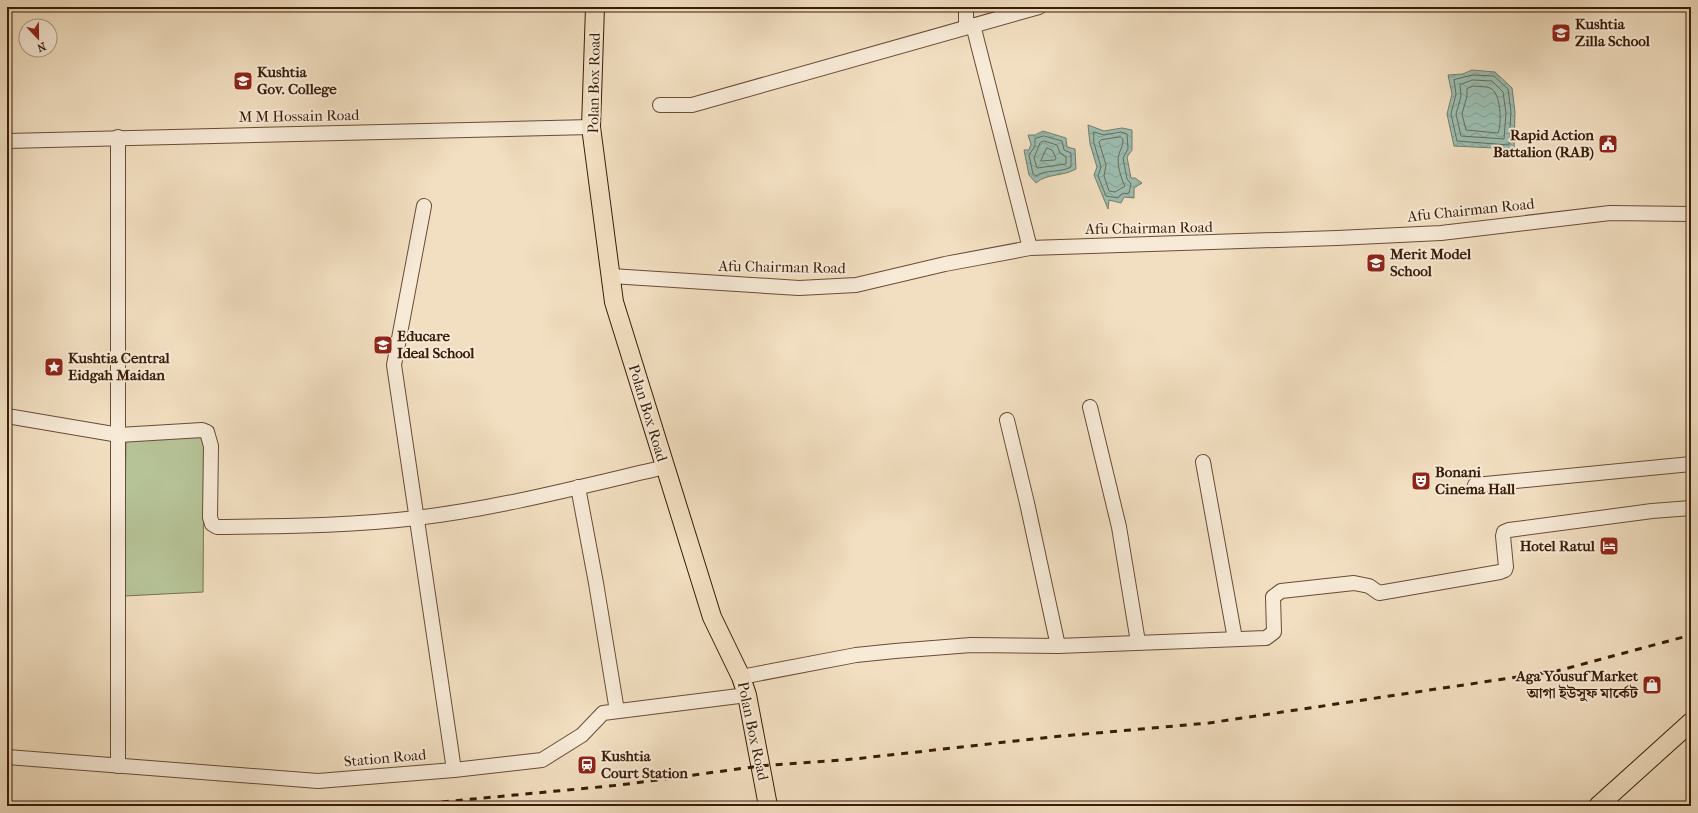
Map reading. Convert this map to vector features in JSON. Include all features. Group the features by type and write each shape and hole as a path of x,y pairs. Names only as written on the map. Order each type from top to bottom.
{"main road":[{"name":"Polan Box Road","path":"595,7 591,127 614,302 712,617 748,695 768,806"},
{"path":"1598,806 1691,722"}],"street":[{"path":"966,7 1030,248"},
{"path":"660,105 692,104 1039,7"},
{"name":"M M Hossain Road","path":"7,141 118,137 591,127"},
{"path":"118,137 118,766"},
{"path":"424,206 394,365 418,518 454,770"},
{"name":"Afu Chairman Road","path":"611,276 799,288 856,285 945,264 1030,248 1442,233 1610,213 1691,214"},
{"path":"1090,407 1119,527 1138,642"},
{"path":"7,416 119,435 202,430 207,432 211,446 210,517 212,524 217,527 344,525 418,518 517,500 665,467"},
{"path":"1007,420 1028,502 1058,646"},
{"path":"1203,462 1235,639"},
{"path":"1474,484 1691,464"},
{"path":"578,487 596,583 617,711"},
{"path":"741,677 818,662 895,651 971,646 1058,646 1266,638 1271,636 1274,632 1273,597 1281,591 1354,583 1369,586 1379,593 1500,572 1505,570 1506,567 1503,536 1504,532 1509,530 1652,511 1691,508"},
{"name":"Station Road","path":"7,757 318,781 454,770 542,760 582,734 602,713 748,695"}],"green space":[{"path":"204,436 203,592 124,596 126,437"}],"water":[{"path":"1472,70 1495,72 1512,88 1515,112 1514,149 1454,146 1447,114 1452,94 1448,75 1463,74"},
{"path":"1088,125 1104,131 1122,128 1132,130 1132,150 1127,157 1131,178 1135,178 1142,183 1134,188 1134,198 1124,197 1121,203 1109,200 1108,209 1094,175 1097,167 1090,144"},
{"path":"1043,131 1066,138 1067,147 1075,149 1076,169 1050,176 1036,183 1029,175 1024,150 1029,150 1031,144 1028,135 1035,135"}],"railway":[{"path":"400,806 620,785 760,766 854,759 1051,737 1209,723 1557,671 1691,635"}],"place":[{"name":"Kushtia Zilla School","path":"1561,33"},
{"name":"Kushtia Gov. College","path":"243,81"},
{"name":"Rapid Action Battalion (RAB)","path":"1608,144"},
{"name":"Merit Model School","path":"1376,263"},
{"name":"Educare Ideal School","path":"383,345"},
{"name":"Kushtia Central Eidgah Maidan","path":"54,367"},
{"name":"Bonani Cinema Hall","path":"1421,481"},
{"name":"Hotel Ratul","path":"1609,546"},
{"name":"Aga Yousuf Market আগা ইউসুফ মার্কেট","path":"1652,685"},
{"name":"Kushtia Court Station","path":"587,765"}]}
